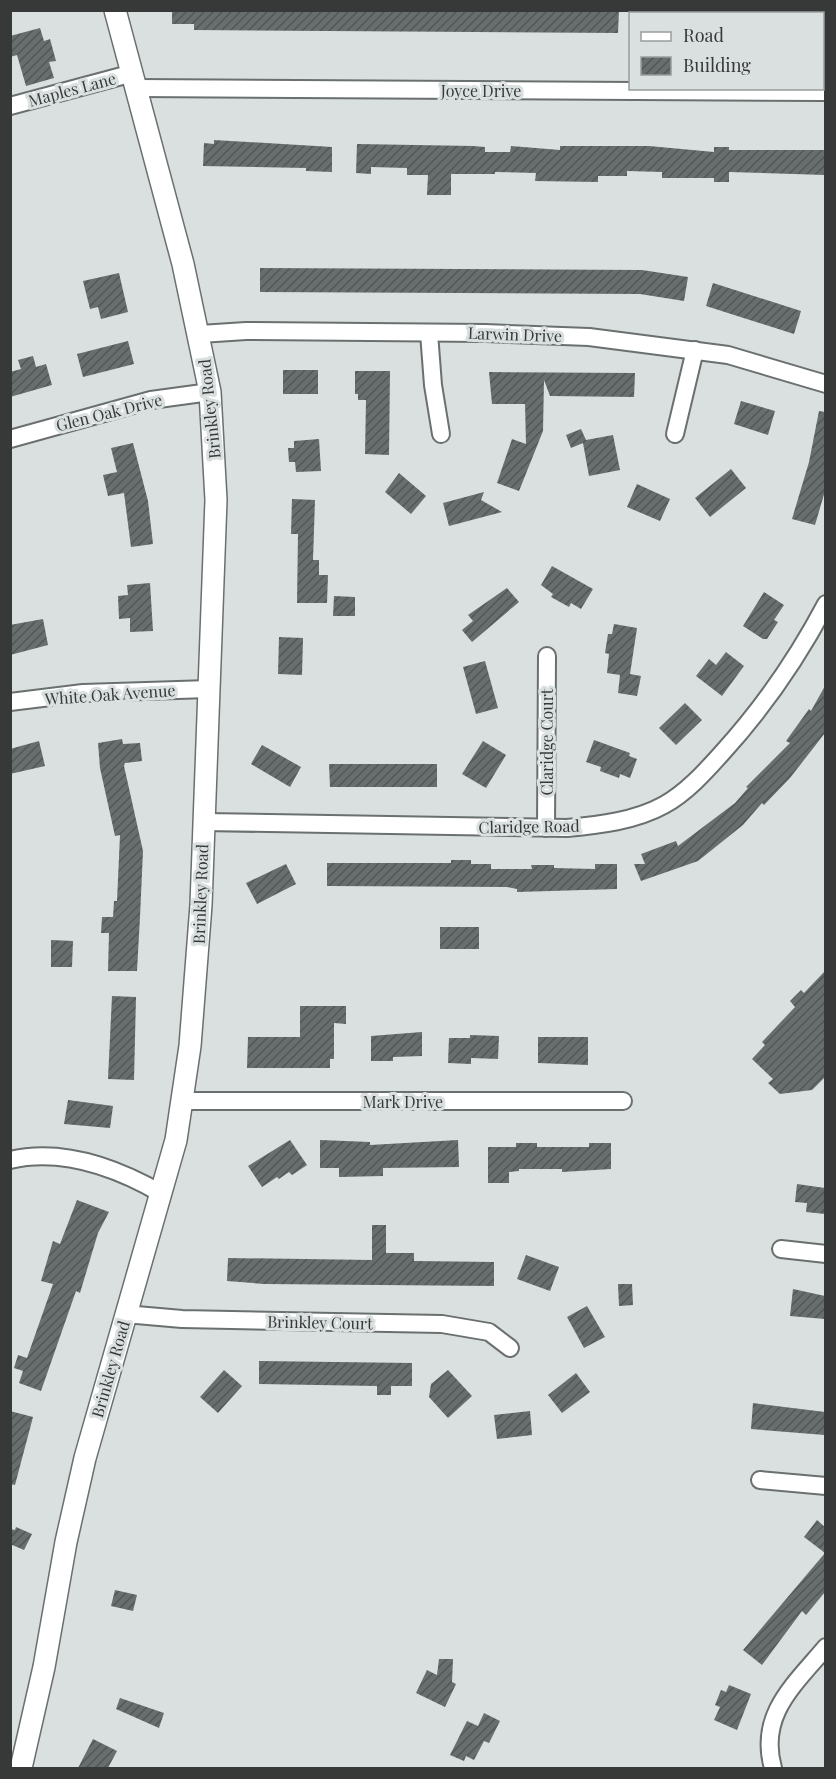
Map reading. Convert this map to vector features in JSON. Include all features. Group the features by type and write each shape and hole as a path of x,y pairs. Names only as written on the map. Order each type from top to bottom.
{"main road":[{"name":"Brinkley Road","path":"21,1768 44,1667 75,1501 125,1314 162,1194 183,1101 196,993 216,500 210,392 200,334 115,10"}],"street":[{"name":"Joyce Drive","path":"135,80 629,89"},
{"name":"Maples Lane","path":"10,106 135,80"},
{"name":"Joyce Drive","path":"710,90 825,92"},
{"name":"Larwin Drive","path":"200,334 246,331 589,337 728,356 825,384"},
{"path":"429,333 433,385 441,434"},
{"path":"675,434 695,350"},
{"name":"Glen Oak Drive","path":"10,439 151,400 210,392"},
{"name":"Claridge Road","path":"203,822 546,828 614,821 650,812 675,798 707,769 771,696 794,661 825,604"},
{"name":"Claridge Court","path":"546,828 547,656"},
{"name":"White Oak Avenue","path":"10,702 82,693 209,689"},
{"name":"Mark Drive","path":"183,1101 623,1101"},
{"path":"10,1160 49,1156 91,1164 133,1178 162,1194"},
{"path":"782,1249 825,1254"},
{"name":"Brinkley Court","path":"125,1314 182,1319 442,1324 489,1332 510,1348"},
{"path":"760,1480 825,1486"},
{"path":"773,1768 769,1749 771,1722 784,1698 825,1647"}],"building":[{"path":"172,10 619,10 618,33 194,30 194,24 172,24"},
{"path":"40,28 44,41 50,39 56,61 49,62 54,78 26,86 17,55 10,57 10,36"},
{"path":"214,140 332,147 332,172 306,171 306,168 203,166 204,143 214,144"},
{"path":"357,144 473,146 485,147 485,152 510,152 511,146 560,150 560,146 649,146 714,152 714,147 729,147 729,150 825,150 825,175 729,172 729,182 714,182 714,178 662,178 662,172 627,171 627,176 598,176 598,182 535,181 536,173 451,174 451,195 427,195 428,175 407,175 407,168 371,167 371,174 356,173"},
{"path":"260,268 642,270 688,277 684,301 640,294 260,292"},
{"path":"119,273 128,312 101,319 98,307 90,309 83,281"},
{"path":"713,283 801,311 794,334 706,306"},
{"path":"128,341 134,364 83,377 77,354"},
{"path":"33,356 36,367 46,364 52,385 10,397 10,372 21,369 18,360"},
{"path":"283,370 318,370 318,394 283,394"},
{"path":"355,371 390,371 389,455 365,454 366,400 358,400 358,394 355,394"},
{"path":"489,372 635,373 634,397 550,396 544,380 543,431 519,491 497,483 512,439 526,444 525,404 492,404"},
{"path":"741,401 775,411 768,435 734,424"},
{"path":"819,411 825,412 825,491 815,525 792,519 809,462"},
{"path":"581,429 586,440 613,435 620,470 589,476 583,443 571,448 566,435"},
{"path":"319,439 321,471 296,472 295,462 289,462 288,448 294,448 294,441"},
{"path":"133,443 148,501 153,544 131,547 124,493 108,496 103,475 117,472 111,448"},
{"path":"731,469 746,488 710,517 695,498"},
{"path":"399,473 426,496 411,514 385,492"},
{"path":"637,484 670,499 660,521 627,507"},
{"path":"484,492 481,500 502,512 449,526 443,503"},
{"path":"292,499 315,500 313,560 319,560 319,575 328,575 327,603 297,603 298,534 291,534"},
{"path":"552,566 593,589 581,609 571,603 569,607 551,597 553,594 541,585"},
{"path":"150,583 153,631 130,632 130,618 119,619 118,596 128,595 127,585"},
{"path":"507,588 519,602 472,642 462,630 473,621 468,615"},
{"path":"764,592 784,605 774,620 778,622 767,639 763,639 743,626"},
{"path":"334,596 355,597 355,616 333,616"},
{"path":"43,619 48,645 10,655 10,625"},
{"path":"614,624 637,628 630,674 641,676 637,696 618,693 620,675 607,673 609,654 605,653 608,634 612,634"},
{"path":"279,637 303,638 302,675 278,674"},
{"path":"726,652 744,666 722,696 696,676 709,659 716,665"},
{"path":"485,661 498,708 476,714 463,667"},
{"path":"825,686 825,733 790,778 764,805 762,803 743,825 698,861 641,881 634,864 645,864 641,854 676,841 678,846 735,803 748,788 746,787 790,743 786,741 809,709 811,711"},
{"path":"685,703 702,720 676,745 659,728"},
{"path":"122,739 123,744 140,743 142,761 125,763 124,766 143,851 137,971 108,971 109,933 101,933 102,917 113,917 114,901 117,901 120,835 115,836 100,768 98,743"},
{"path":"594,740 630,753 629,756 637,759 630,778 620,774 619,778 600,771 601,767 586,762"},
{"path":"39,741 45,766 10,774 10,749"},
{"path":"483,741 506,755 486,788 462,774"},
{"path":"262,745 301,767 290,787 251,764"},
{"path":"329,764 437,764 437,787 330,787"},
{"path":"451,860 471,860 471,864 491,864 491,869 532,869 531,865 554,865 554,868 595,869 595,864 617,864 617,889 517,892 517,889 507,887 327,886 327,863 451,863"},
{"path":"286,864 296,884 257,904 246,883"},
{"path":"440,927 479,927 479,949 440,949"},
{"path":"51,940 73,941 72,967 51,967"},
{"path":"825,971 825,1077 812,1090 780,1094 768,1083 773,1079 752,1059 765,1045 762,1042 795,1007 790,1001 801,990 804,993"},
{"path":"112,996 136,997 134,1080 108,1079"},
{"path":"300,1006 346,1006 346,1024 334,1023 334,1059 330,1059 330,1068 247,1068 248,1037 300,1037"},
{"path":"422,1032 422,1056 393,1057 393,1061 371,1061 371,1036"},
{"path":"470,1035 499,1036 498,1059 471,1058 471,1064 448,1063 449,1038 470,1038"},
{"path":"538,1037 588,1037 588,1065 538,1063"},
{"path":"68,1100 113,1106 110,1128 64,1124"},
{"path":"290,1140 307,1165 292,1175 289,1172 279,1179 277,1177 262,1187 248,1166"},
{"path":"320,1140 370,1142 370,1145 458,1140 459,1167 383,1168 383,1176 339,1177 339,1168 320,1168"},
{"path":"516,1143 537,1143 537,1147 589,1147 589,1143 611,1143 611,1169 562,1172 562,1169 519,1169 519,1171 509,1172 509,1183 488,1183 488,1147 516,1147"},
{"path":"797,1184 825,1188 825,1214 806,1212 807,1203 795,1202"},
{"path":"77,1200 109,1212 98,1233 80,1293 76,1291 41,1391 19,1383 23,1371 14,1368 18,1355 27,1358 53,1284 41,1281 53,1241 60,1244"},
{"path":"372,1225 386,1225 386,1253 414,1253 414,1261 494,1262 494,1286 264,1284 227,1281 228,1258 372,1260"},
{"path":"526,1255 559,1267 550,1291 517,1279"},
{"path":"618,1284 632,1284 633,1305 619,1306"},
{"path":"793,1289 825,1296 825,1319 790,1316"},
{"path":"587,1306 605,1337 584,1348 567,1317"},
{"path":"259,1361 412,1363 412,1386 391,1386 391,1395 377,1395 377,1386 259,1384"},
{"path":"224,1370 242,1386 218,1413 200,1397"},
{"path":"448,1370 472,1396 448,1418 429,1397 431,1384"},
{"path":"576,1373 590,1392 562,1413 548,1395"},
{"path":"753,1403 825,1412 825,1435 751,1429"},
{"path":"10,1411 33,1417 15,1485 10,1484"},
{"path":"530,1411 532,1435 497,1439 494,1415"},
{"path":"817,1520 825,1527 825,1553 804,1537"},
{"path":"16,1527 32,1534 24,1550 10,1544 10,1529 15,1530"},
{"path":"825,1553 825,1592 806,1615 802,1611 762,1665 743,1650"},
{"path":"115,1590 137,1595 133,1611 111,1606"},
{"path":"439,1659 453,1659 452,1682 456,1684 445,1707 416,1693 427,1670 437,1675"},
{"path":"729,1685 751,1694 737,1730 714,1720 720,1707 715,1705 721,1690 726,1692"},
{"path":"120,1698 164,1713 159,1728 116,1709"},
{"path":"484,1713 500,1721 489,1743 484,1741 474,1760 466,1756 464,1761 450,1755 467,1721 478,1726"},
{"path":"93,1739 117,1751 108,1768 78,1768"}]}
